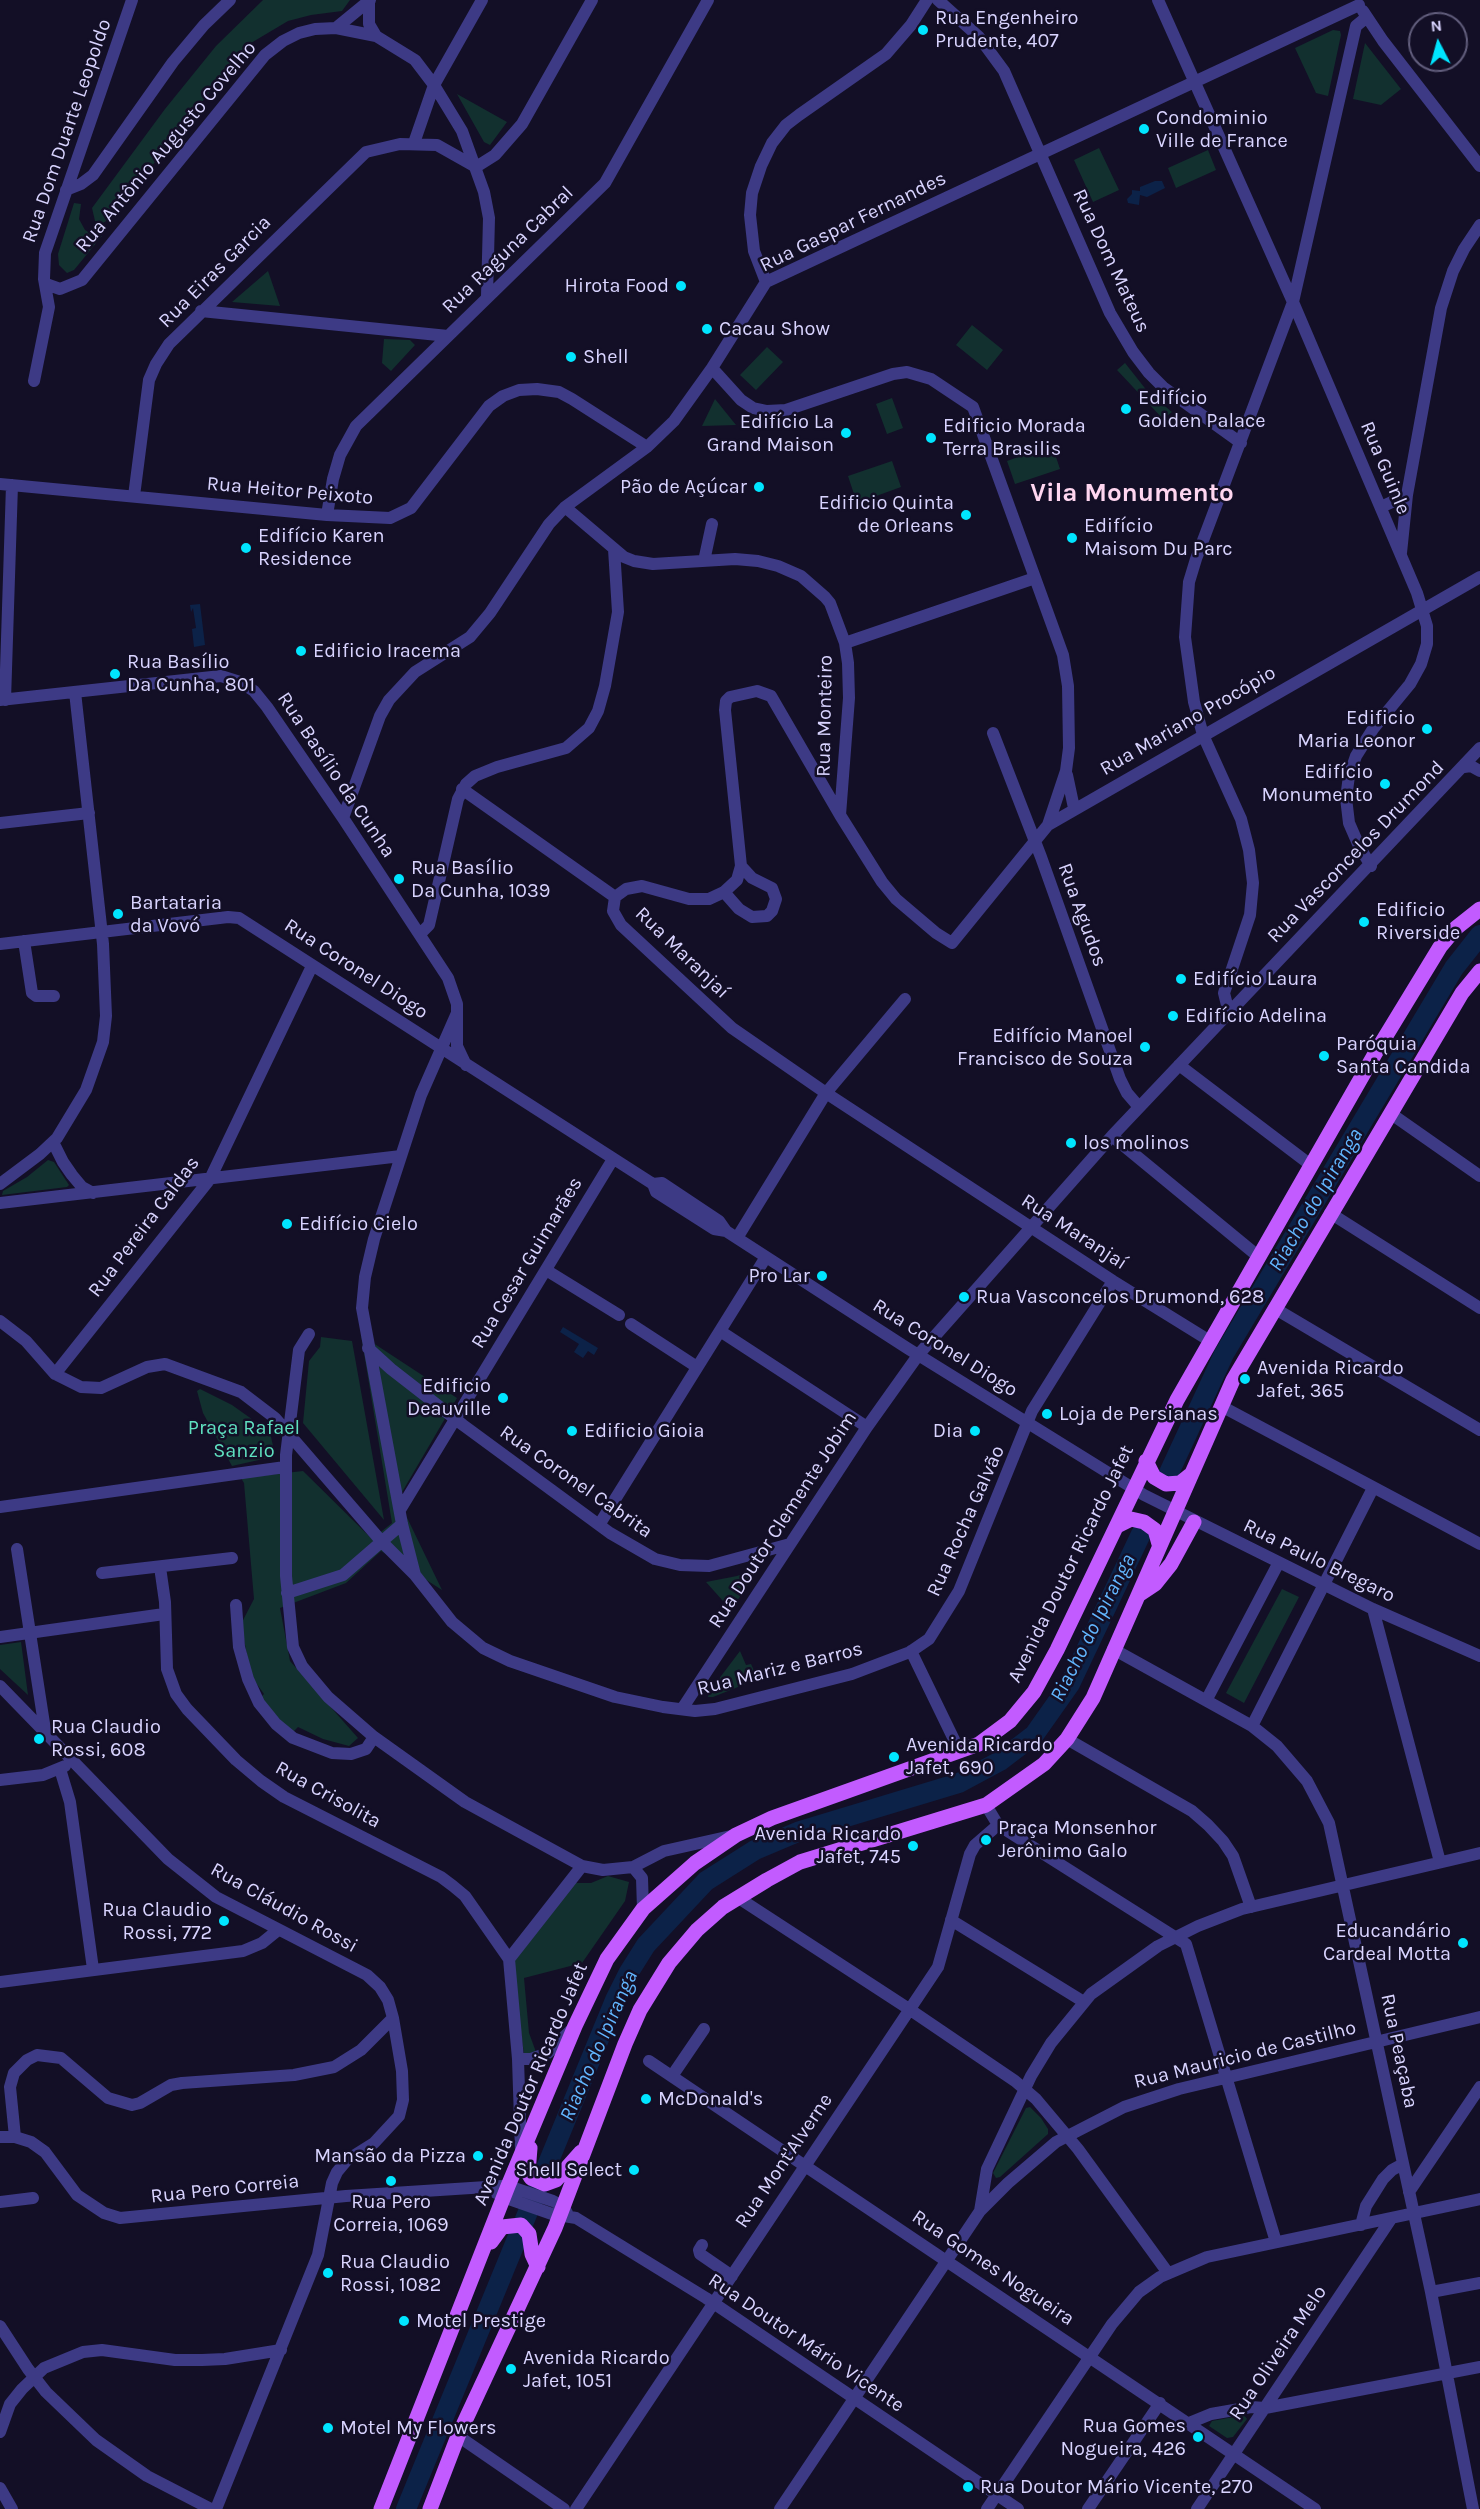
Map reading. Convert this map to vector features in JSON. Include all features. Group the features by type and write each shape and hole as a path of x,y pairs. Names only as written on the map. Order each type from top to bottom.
{"main road":[{"name":"Avenida Doutor Ricardo Jafet","path":"381,2509 483,2253 524,2161 536,2121 575,2026 607,1959 643,1909 695,1863 736,1835 772,1818 960,1752 979,1744 1010,1721 1034,1692 1057,1650 1117,1526 1139,1492 1146,1461 1210,1341 1426,966 1456,928 1480,909"},
{"path":"430,2509 458,2436 538,2267 625,2044 640,2010 669,1963 697,1930 737,1897 800,1862 986,1805 1044,1764 1067,1739 1093,1698 1233,1380 1462,993 1480,971"},
{"path":"1146,1461 1154,1477 1166,1484 1180,1483 1191,1475"},
{"path":"1117,1526 1131,1520 1144,1522 1155,1530 1159,1544"},
{"path":"1140,1594 1155,1584 1171,1564 1194,1522"},
{"path":"524,2161 531,2178 537,2182 549,2184 559,2177 587,2145"},
{"path":"483,2253 502,2227 521,2225 526,2230 538,2267"}],"street":[{"name":"Rua Dom Duarte Leopoldo","path":"34,381 48,316 44,271 45,253 132,0"},
{"path":"66,190 81,184 93,175 173,62 204,25 230,0"},
{"path":"414,143 434,85 482,0"},
{"path":"476,167 495,155 522,124 592,0"},
{"name":"Rua Raguna Cabral","path":"327,515 339,455 356,426 605,183 708,0"},
{"path":"766,282 754,251 750,215 755,184 772,143 786,125 886,54 911,25 927,0"},
{"name":"Rua Dom Mateus","path":"938,0 979,38 1004,71 1110,313 1133,352 1163,387 1241,443"},
{"name":"Rua Guinle","path":"1158,0 1306,332 1401,554 1427,626 1427,644 1421,663 1410,684 1373,729 1356,756 1349,776 1346,798 1349,823 1371,866"},
{"path":"336,28 369,1"},
{"path":"369,1 369,24 376,36"},
{"path":"1357,2 1383,41 1480,165"},
{"name":"Rua Gaspar Fernandes","path":"343,818 380,716 389,700 415,672 476,632 549,524 565,507 647,447 687,405 766,282 1341,13 1357,2"},
{"path":"1341,13 1356,27"},
{"path":"1229,1013 1224,993 1250,915 1253,883 1249,850 1241,819 1203,735 1194,702 1185,637 1186,608 1196,559 1293,302 1356,27 1367,17"},
{"name":"Rua Antônio Augusto Covelho","path":"46,284 60,289 81,280 265,55 283,41 299,33 315,29 336,28 376,36 415,60 434,85 462,131 476,167 489,218 487,296"},
{"name":"Rua Eiras Garcia","path":"135,496 149,380 156,364 170,344 201,311 366,152 387,145 414,143 437,145 476,167"},
{"path":"1401,554 1407,495 1441,308 1453,271 1480,225"},
{"path":"201,311 448,336"},
{"path":"1282,332 1294,329 1306,332"},
{"path":"712,368 741,400 753,408 767,411 786,410 893,374 907,372 931,379 965,400 976,412 1065,665 1068,686 1069,748 1066,771 1048,825"},
{"name":"Rua Heitor Peixoto","path":"6,485 380,519 400,515 411,508 489,406 503,396 519,390 537,389 559,392 647,447"},
{"path":"3,700 6,485"},
{"path":"1381,507 1407,495"},
{"name":"Rua Monteiro","path":"565,507 614,549 634,561 653,564 735,559 758,561 778,566 801,576 830,603 845,643 849,698 840,815"},
{"path":"704,561 712,524"},
{"path":"420,934 429,925 462,789 475,776 497,766 566,748 588,728 598,711 605,686 618,612 614,549"},
{"name":"Rua Mariano Procópio","path":"840,815 882,882 896,899 952,944 1048,825 1480,577"},
{"path":"845,643 1035,578"},
{"name":"Rua Basílio da Cunha","path":"3,700 221,676 240,682 254,691 343,818 448,978 456,998 457,1046 467,1066"},
{"path":"741,866 752,878 772,888 776,899 772,911 767,916 752,917 739,909 724,892 736,880 741,866 725,710 726,701 730,697 757,691 771,696 840,815"},
{"path":"0,1184 53,1142 73,1114 86,1090 103,1042 106,1016 102,932 75,692"},
{"name":"Rua Agudos","path":"993,733 1120,1079 1127,1093 1139,1107"},
{"name":"Rua Vasconcelos Drumond","path":"919,1354 1112,1136 1371,866 1480,748"},
{"path":"1464,767 1471,766 1480,771"},
{"path":"1066,771 1074,808"},
{"path":"462,789 615,897"},
{"path":"0,823 89,813"},
{"name":"Rua Maranjaí","path":"724,892 713,898 696,900 642,886 626,889 615,897 613,911 621,925 732,1028 826,1093 1113,1281 1210,1341"},
{"name":"Rua Coronel Diogo","path":"0,944 234,917 260,930 312,966 653,1184 656,1192 714,1229 726,1231 1029,1425 1139,1492"},
{"path":"24,941 32,993 36,996 54,996"},
{"name":"Rua Pereira Caldas","path":"55,1374 210,1179 312,966"},
{"path":"737,1238 826,1093 905,999"},
{"path":"442,1048 457,1013"},
{"name":"Rua Mariz e Barros","path":"442,1048 421,1095 374,1239 364,1277 362,1308 402,1524 416,1575 452,1622 483,1648 501,1657 615,1697 682,1709 715,1709 852,1674 911,1651"},
{"path":"1179,1065 1312,1166"},
{"path":"1390,1113 1480,1176"},
{"path":"1112,1136 1259,1257"},
{"path":"53,1142 72,1175 82,1187 93,1193"},
{"path":"0,1203 401,1156"},
{"name":"Rua Cesar Guimarães","path":"400,1510 613,1159"},
{"path":"1330,1213 1480,1308"},
{"path":"599,1525 766,1257"},
{"path":"546,1270 619,1315"},
{"name":"Rua Rocha Galvão","path":"911,1651 929,1639 959,1591 1029,1425 1032,1411 1113,1281"},
{"path":"1274,1308 1480,1430"},
{"path":"0,1322 26,1341 55,1374 70,1383 90,1389 110,1384 156,1365 176,1367 241,1392 275,1418 382,1542 416,1575"},
{"path":"631,1324 697,1367"},
{"path":"720,1331 867,1427"},
{"path":"309,1334 298,1350 285,1467 287,1593 290,1635 302,1666 328,1697 374,1737 465,1803 582,1866 603,1870 633,1867 664,1851 736,1835"},
{"name":"Rua Coronel Cabrita","path":"368,1348 455,1419 599,1525 646,1554 680,1565 709,1566 790,1544"},
{"name":"Rua Doutor Clemente Jobim","path":"682,1709 867,1427 919,1354"},
{"path":"1221,1406 1480,1544"},
{"path":"0,1507 285,1467"},
{"path":"1252,1726 1373,1488"},
{"name":"Rua Paulo Bregaro","path":"1139,1492 1174,1512 1323,1586 1480,1656"},
{"path":"287,1593 343,1575 402,1524"},
{"path":"18,1549 45,1730"},
{"path":"102,1574 232,1558"},
{"path":"1207,1699 1278,1564"},
{"name":"Rua Crisolita","path":"160,1567 165,1657 171,1682 181,1702 213,1738 244,1767 284,1797 447,1881 465,1896 509,1959"},
{"path":"236,1605 239,1647 248,1678 259,1703 276,1724 293,1738 332,1753 351,1754 366,1749 374,1737"},
{"path":"1373,1610 1440,1862"},
{"path":"0,1636 164,1614"},
{"name":"Rua Peaçaba","path":"1113,1649 1207,1699 1252,1726 1277,1746 1292,1762 1321,1805 1335,1844 1431,2292 1473,2509"},
{"path":"911,1651 960,1752"},
{"name":"Rua Cláudio Rossi","path":"0,1686 168,1859 216,1897 367,1975 380,1987 393,2018 402,2071 403,2100 399,2116 374,2143 342,2165 332,2183 318,2255 216,2509"},
{"path":"1067,1739 1192,1811 1208,1825 1233,1856 1251,1907"},
{"path":"0,1780 43,1775 74,1761"},
{"path":"60,1769 70,1802 93,1969"},
{"path":"986,1805 998,1825 1177,1936 1186,1944 1276,2242"},
{"name":"Rua Mont'Alverne","path":"576,2509 938,1966 970,1854 975,1845 998,1825"},
{"path":"780,2509 856,2399 980,2211 987,2169 1025,2089 1051,2043 1084,2002 1120,1971 1158,1946 1177,1936 1251,1907 1480,1853"},
{"path":"524,2161 509,1959 582,1866"},
{"path":"633,1867 642,1878 643,1909"},
{"path":"737,1897 909,2009 1025,2089 1067,2136 1168,2273"},
{"path":"951,1920 1084,2002"},
{"path":"0,1982 243,1951 262,1942 278,1930"},
{"name":"Rua Mauricio de Castilho","path":"980,2211 1034,2160 1067,2136 1124,2107 1179,2089 1480,2017"},
{"path":"15,2137 10,2087 14,2073 27,2060 37,2055 61,2058 108,2098 132,2104 140,2103 171,2085 294,2075 334,2067 361,2050 393,2018"},
{"path":"518,2059 531,2060 548,2053 575,2026"},
{"path":"672,2076 704,2029"},
{"name":"Rua Gomes Nogueira","path":"649,2061 1315,2509"},
{"path":"1409,2192 1480,2087"},
{"name":"Rua Pero Correia","path":"0,2137 15,2137 31,2142 45,2152 78,2195 89,2205 120,2218 330,2197 486,2188 508,2193"},
{"path":"1361,2225 1366,2206 1383,2180 1392,2170 1403,2164"},
{"name":"Rua Doutor Mário Vicente","path":"508,2193 559,2210 714,2303 1018,2509"},
{"path":"0,2202 33,2198"},
{"path":"987,2509 1089,2356 1139,2292 1168,2273 1207,2257 1480,2199"},
{"name":"Rua Oliveira Melo","path":"1197,2509 1391,2219"},
{"path":"702,2244 699,2250 701,2256 732,2276"},
{"path":"1431,2292 1480,2283"},
{"path":"0,2326 34,2378 72,2419 96,2440 147,2476 211,2509"},
{"path":"0,2432 10,2404 44,2368 84,2352 102,2350 175,2360 202,2360 225,2359 281,2350"},
{"path":"1189,2423 1211,2414 1251,2407 1265,2408 1480,2367"},
{"path":"1088,2509 1160,2403"},
{"path":"458,2436 564,2509"},
{"path":"1,2486 12,2509"}],"green space":[{"path":"263,0 350,0 342,11 288,21 251,43 223,75 112,217 103,223 95,221 92,208 165,109 216,46"},
{"path":"1333,30 1340,31 1341,35 1328,96 1316,93 1295,48"},
{"path":"1365,43 1401,89 1381,105 1353,99"},
{"path":"457,94 507,122 490,145 484,142"},
{"path":"1099,148 1119,190 1093,202 1074,160"},
{"path":"1208,150 1216,170 1176,188 1168,168"},
{"path":"74,203 81,204 79,219 85,230 102,236 74,270 67,273 59,265 58,254"},
{"path":"268,271 280,306 232,302"},
{"path":"972,325 1003,350 987,370 956,345"},
{"path":"384,339 410,340 415,345 391,371 382,363"},
{"path":"767,347 783,362 756,390 740,375"},
{"path":"1125,363 1148,392 1172,412 1163,419 1117,370"},
{"path":"892,398 903,428 887,434 876,404"},
{"path":"715,399 736,425 702,426"},
{"path":"1052,445 1060,469 1015,484 1007,461"},
{"path":"892,461 901,487 857,503 848,476"},
{"path":"48,1160 54,1162 69,1185 67,1187 2,1195 3,1191 27,1177"},
{"path":"361,1335 457,1398 398,1499 442,1590 381,1551 346,1583 280,1608 290,1661 358,1738 349,1746 323,1739 298,1727 292,1733 260,1698 264,1694 251,1676 241,1624 254,1599 244,1483 241,1478 303,1471 372,1539 392,1523"},
{"path":"321,1337 352,1341 384,1520 303,1423 309,1361 320,1347"},
{"name":"Praça Rafael Sanzio","path":"200,1389 232,1405 270,1432 273,1446 272,1457 232,1466 203,1413 197,1391"},
{"path":"759,1568 731,1610 706,1582 737,1576"},
{"path":"1282,1589 1299,1597 1244,1703 1226,1693"},
{"path":"21,1642 28,1695 0,1669 0,1645"},
{"path":"740,1651 746,1665 751,1664 758,1679 708,1697 709,1692"},
{"path":"608,1876 629,1882 625,1901 582,1963 524,1978 529,2033 536,2052 524,2054 511,1960 575,1883 591,1883"},
{"path":"1030,2107 1041,2118 1048,2129 1048,2134 1000,2177 996,2178 993,2173 1026,2108"},
{"path":"1244,2415 1247,2419 1233,2437 1227,2438 1209,2426 1212,2421"}],"water":[{"path":"1155,181 1162,181 1165,188 1147,197 1140,195 1139,205 1128,203 1127,199 1132,194 1132,190 1140,191 1140,187"},
{"path":"200,604 205,645 194,647 192,629 196,628 193,608 191,612 190,605"},
{"path":"563,1327 598,1348 594,1355 588,1351 583,1358 574,1352 579,1344 560,1332"}],"waterway":[{"name":"Riacho do Ipiranga","path":"1168,1475 1224,1354 1454,968 1480,935"},
{"name":"Riacho do Ipiranga","path":"406,2509 615,2000 646,1945 706,1881 755,1850 800,1831 959,1783 1000,1761 1034,1735 1070,1684 1141,1534"}],"place":[{"name":"Rua Engenheiro Prudente, 407","path":"923,30"},
{"name":"Condominio Ville de France","path":"1144,129"},
{"name":"Hirota Food","path":"681,286"},
{"name":"Cacau Show","path":"707,329"},
{"name":"Shell","path":"571,357"},
{"name":"Edifício Golden Palace","path":"1126,409"},
{"name":"Edifício La Grand Maison","path":"846,433"},
{"name":"Edificio Morada Terra Brasilis","path":"931,438"},
{"name":"Pão de Açúcar","path":"759,487"},
{"name":"Edificio Quinta de Orleans","path":"966,515"},
{"name":"Edifício Maisom Du Parc","path":"1072,538"},
{"name":"Edifício Karen Residence","path":"246,548"},
{"name":"Edificio Iracema","path":"301,651"},
{"name":"Rua Basílio Da Cunha, 801","path":"115,674"},
{"name":"Edificio Maria Leonor","path":"1427,729"},
{"name":"Edifício Monumento","path":"1385,784"},
{"name":"Rua Basílio Da Cunha, 1039","path":"399,879"},
{"name":"Bartataria da Vovó","path":"118,914"},
{"name":"Edificio Riverside","path":"1364,922"},
{"name":"Edifício Laura","path":"1181,979"},
{"name":"Edifício Adelina","path":"1173,1016"},
{"name":"Edifício Manoel Francisco de Souza","path":"1145,1047"},
{"name":"Paróquia Santa Candida","path":"1324,1056"},
{"name":"los molinos","path":"1071,1143"},
{"name":"Edifício Cielo","path":"287,1224"},
{"name":"Pro Lar","path":"822,1276"},
{"name":"Rua Vasconcelos Drumond, 628","path":"964,1297"},
{"name":"Avenida Ricardo Jafet, 365","path":"1245,1379"},
{"name":"Edificio Deauville","path":"503,1398"},
{"name":"Loja de Persianas","path":"1047,1414"},
{"name":"Edificio Gioia","path":"572,1431"},
{"name":"Dia","path":"975,1431"},
{"name":"Rua Claudio Rossi, 608","path":"39,1739"},
{"name":"Avenida Ricardo Jafet, 690","path":"894,1757"},
{"name":"Praça Monsenhor Jerônimo Galo","path":"986,1840"},
{"name":"Avenida Ricardo Jafet, 745","path":"913,1846"},
{"name":"Rua Claudio Rossi, 772","path":"224,1921"},
{"name":"Educandário Cardeal Motta","path":"1463,1943"},
{"name":"McDonald's","path":"646,2099"},
{"name":"Mansão da Pizza","path":"478,2156"},
{"name":"Shell Select","path":"634,2170"},
{"name":"Rua Pero Correia, 1069","path":"391,2181"},
{"name":"Rua Claudio Rossi, 1082","path":"328,2273"},
{"name":"Motel Prestige","path":"404,2321"},
{"name":"Avenida Ricardo Jafet, 1051","path":"511,2369"},
{"name":"Motel My Flowers","path":"328,2428"},
{"name":"Rua Gomes Nogueira, 426","path":"1198,2437"},
{"name":"Rua Doutor Mário Vicente, 270","path":"968,2487"}],"district":[{"name":"Vila Monumento","path":"1132,494"}]}
